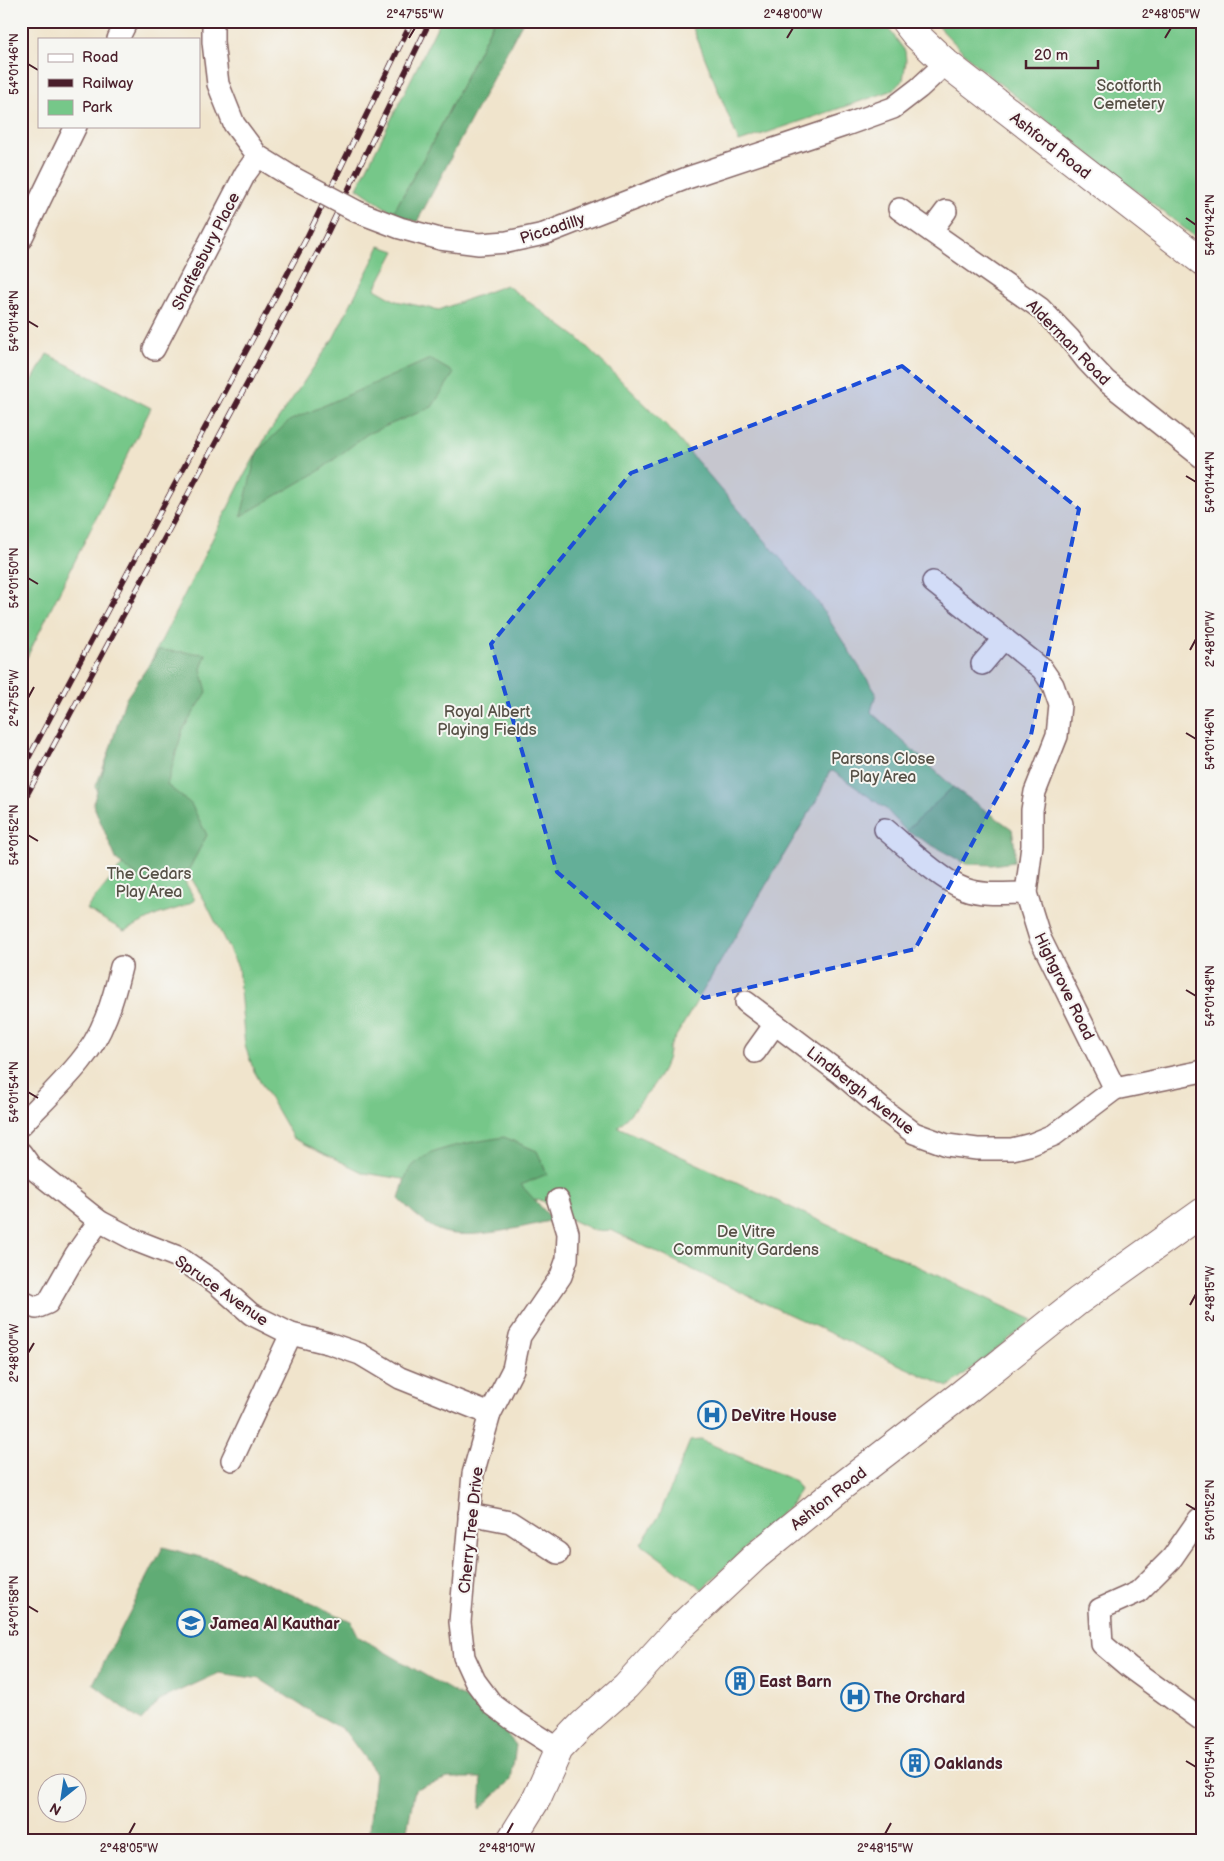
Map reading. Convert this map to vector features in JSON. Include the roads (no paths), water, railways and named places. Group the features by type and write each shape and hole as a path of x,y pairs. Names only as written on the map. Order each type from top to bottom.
{"main road":[{"name":"Ashford Road","path":"904,21 946,64 1203,262"},
{"name":"Ashton Road","path":"511,1840 537,1798 559,1749 583,1724 626,1686 676,1631 756,1556 1078,1301 1203,1212"}],"street":[{"path":"118,38 127,21"},
{"name":"Piccadilly","path":"213,21 213,42 218,84 234,124 258,156 292,177 358,212 400,228 440,238 479,244 507,242 544,234 687,178 893,108 946,64"},
{"path":"21,239 75,128"},
{"name":"Shaftesbury Place","path":"154,349 245,174 258,156"},
{"name":"Alderman Road","path":"899,209 1040,308 1106,381 1203,458"},
{"path":"931,231 946,211"},
{"name":"Highgrove Road","path":"933,582 1042,669 1053,685 1060,705 1057,736 1035,792 1032,810 1032,846 1026,893 1040,938 1115,1089"},
{"path":"982,664 1004,638"},
{"path":"885,828 942,875 965,889 990,894 1026,893"},
{"path":"21,1125 80,1062 90,1047 102,1028 113,1001 121,967"},
{"name":"Lindbergh Avenue","path":"746,1002 842,1074 881,1108 914,1132 947,1145 978,1149 1012,1149 1032,1144 1054,1135 1115,1089 1203,1070"},
{"path":"755,1052 775,1024"},
{"name":"Spruce Avenue","path":"21,1153 31,1167 66,1193 98,1222 137,1241 178,1257 216,1283 251,1314 291,1334 328,1343 360,1354 400,1378 490,1414"},
{"name":"Cherry Tree Drive","path":"558,1200 568,1233 567,1259 561,1276 520,1336 513,1369 490,1414 473,1474 460,1622 464,1656 475,1681 492,1704 512,1720 559,1749"},
{"path":"21,1301 36,1308 48,1304 76,1254 98,1222"},
{"path":"232,1460 291,1334"},
{"path":"469,1514 510,1522 558,1553"},
{"path":"1199,1519 1172,1558 1138,1592 1100,1610 1102,1644 1129,1667 1203,1721"}],"railway":[{"path":"21,772 306,239 412,21"},
{"path":"21,806 321,246 430,21"}],"place":[{"name":"DeVitre House","path":"712,1415"},
{"name":"Jamea Al Kauthar","path":"191,1623"},
{"name":"East Barn","path":"740,1681"},
{"name":"The Orchard","path":"855,1697"},
{"name":"Oaklands","path":"915,1763"}],"park label":[{"name":"Scotforth Cemetery","path":"1129,94"},
{"name":"Royal Albert Playing Fields","path":"487,720"},
{"name":"Parsons Close Play Area","path":"883,767"},
{"name":"The Cedars Play Area","path":"149,882"},
{"name":"De Vitre Community Gardens","path":"746,1240"}]}
